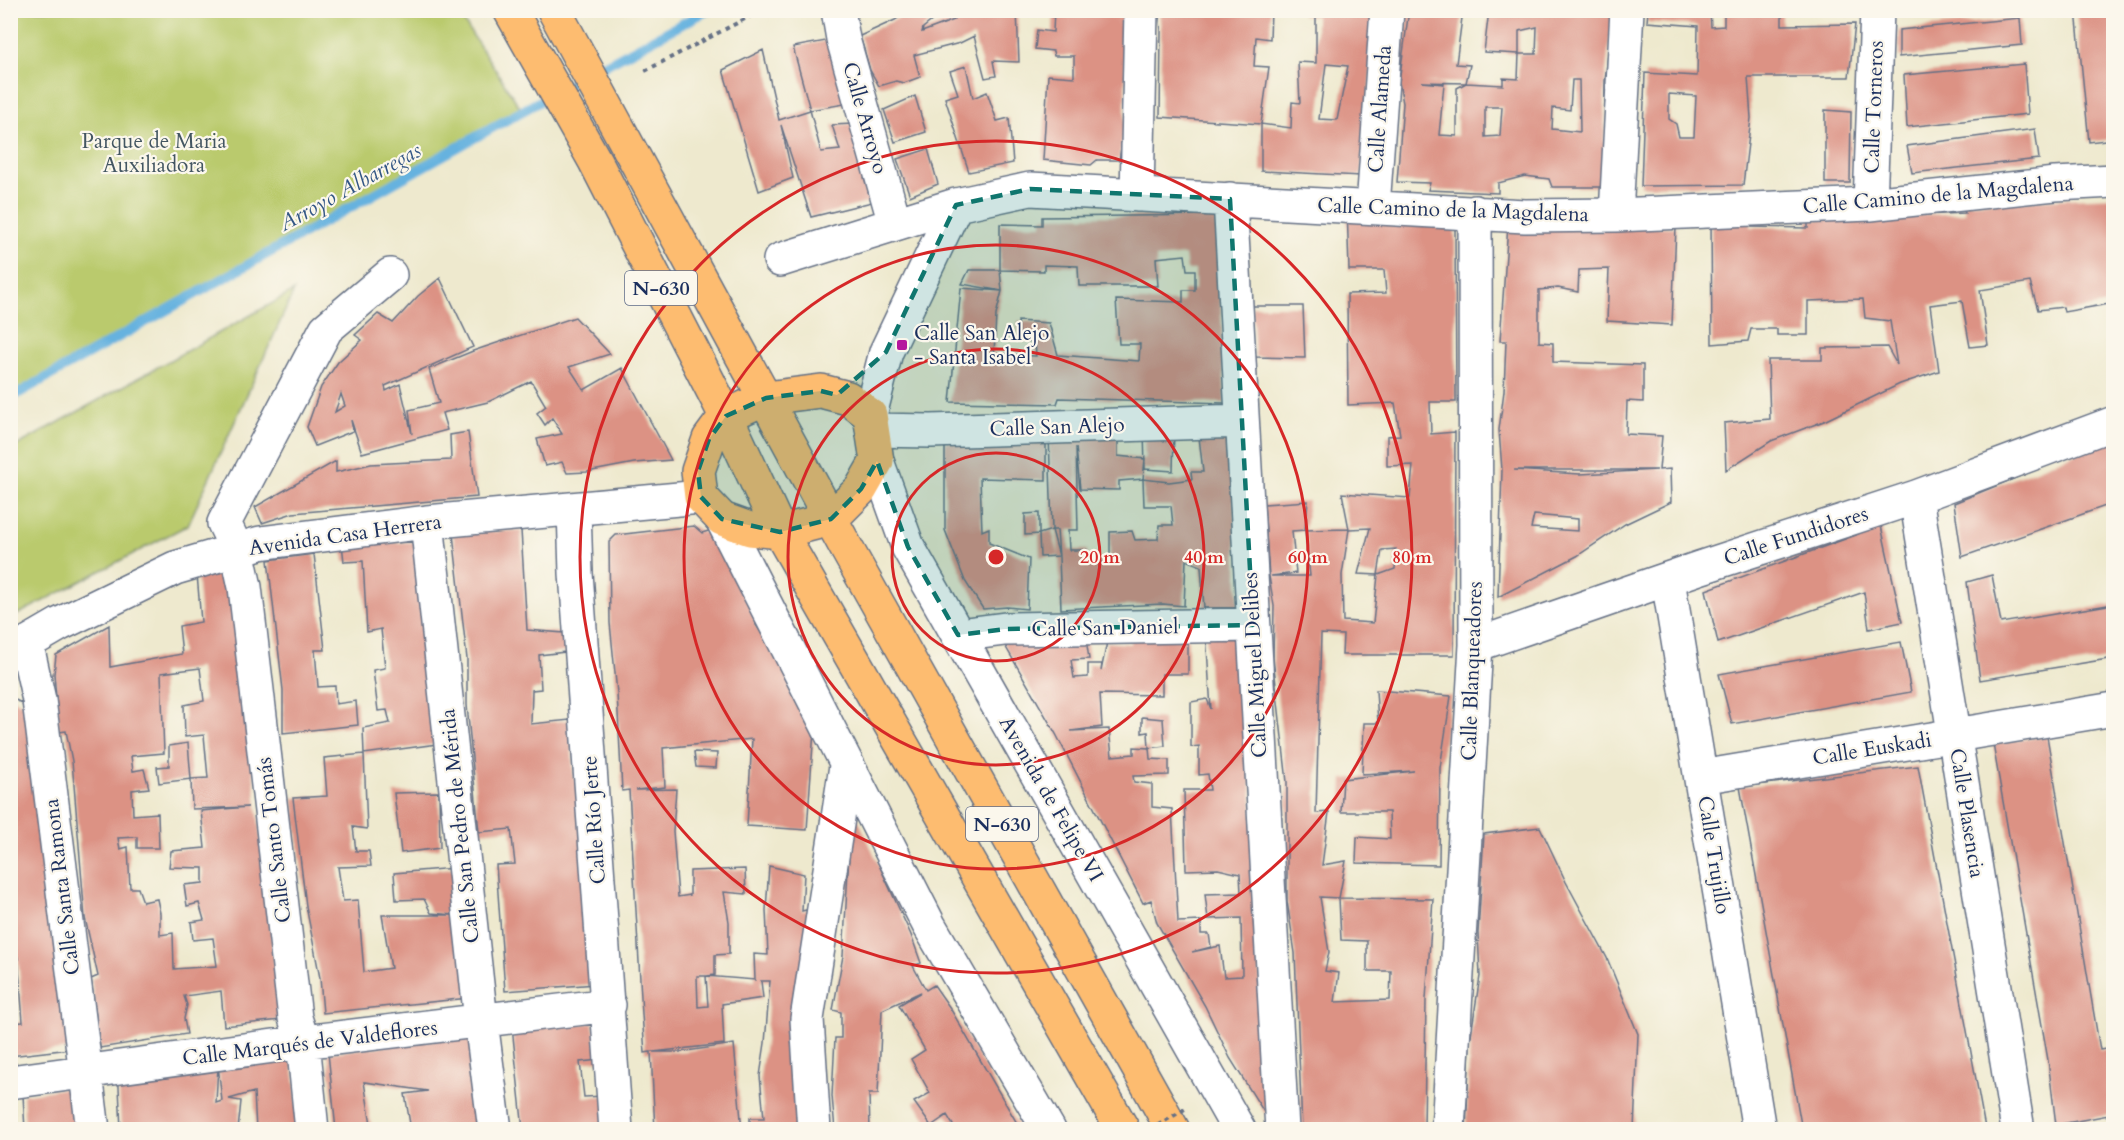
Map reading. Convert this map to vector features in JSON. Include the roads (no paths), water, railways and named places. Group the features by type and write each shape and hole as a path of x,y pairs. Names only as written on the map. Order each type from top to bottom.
{"highway":[{"name":"N-630","path":"510,10 595,161 726,416 780,532 1123,1130"},
{"name":"N-630","path":"554,10 831,519 1181,1118"},
{"path":"821,391 837,395 848,398 873,436 861,489 831,519 780,532 750,529 712,508 698,471 709,440 726,416 766,398 821,391"}],"street":[{"name":"Calle Arroyo","path":"838,10 843,39 895,224"},
{"path":"1137,195 1141,10"},
{"name":"Calle Alameda","path":"1373,207 1387,10"},
{"path":"1616,215 1627,10"},
{"name":"Calle Torneros","path":"1870,204 1877,10"},
{"name":"Calle Camino de la Magdalena","path":"780,260 956,205 1030,189 1525,216 1616,215 1870,204 2055,184 2114,182"},
{"name":"Calle Miguel Delibes","path":"1230,200 1282,1130"},
{"path":"873,436 886,352 956,205"},
{"name":"Calle Blanqueadores","path":"1448,1130 1476,645 1475,212"},
{"name":"Calle Santo Tomás","path":"312,1130 303,1042 295,1018 245,587 237,549 224,523 326,328 390,275"},
{"path":"837,395 886,352"},
{"name":"Calle San Alejo","path":"873,436 931,431 1242,421"},
{"name":"Calle Fundidores","path":"1476,645 1916,497 2114,423"},
{"name":"Avenida de Felipe VI","path":"873,436 908,547 1239,1130"},
{"name":"Calle Plasencia","path":"1916,497 2018,1130"},
{"path":"712,508 929,925 1049,1130"},
{"name":"Avenida Casa Herrera","path":"19,650 60,624 175,568 260,543 427,522 574,509 712,508"},
{"name":"Calle Río Jerte","path":"574,509 576,573 609,1005 616,1130"},
{"name":"Calle San Pedro de Mérida","path":"427,522 495,1130"},
{"name":"Calle Trujillo","path":"1668,580 1759,1130"},
{"name":"Calle San Daniel","path":"958,635 1005,629 1253,625"},
{"name":"Calle Santa Ramona","path":"19,650 39,700 93,1130"},
{"name":"Calle Euskadi","path":"1701,777 2114,709"},
{"path":"814,1130 807,1019 846,766"},
{"name":"Calle Marqués de Valdeflores","path":"10,1082 303,1042 609,1005"}],"waterway":[{"name":"Arroyo Albarregas","path":"10,398 581,78 708,10"}],"place":[{"name":"Calle San Alejo - Santa Isabel","path":"902,345"}],"park label":[{"name":"Parque de Maria Auxiliadora","path":"154,153"}]}
